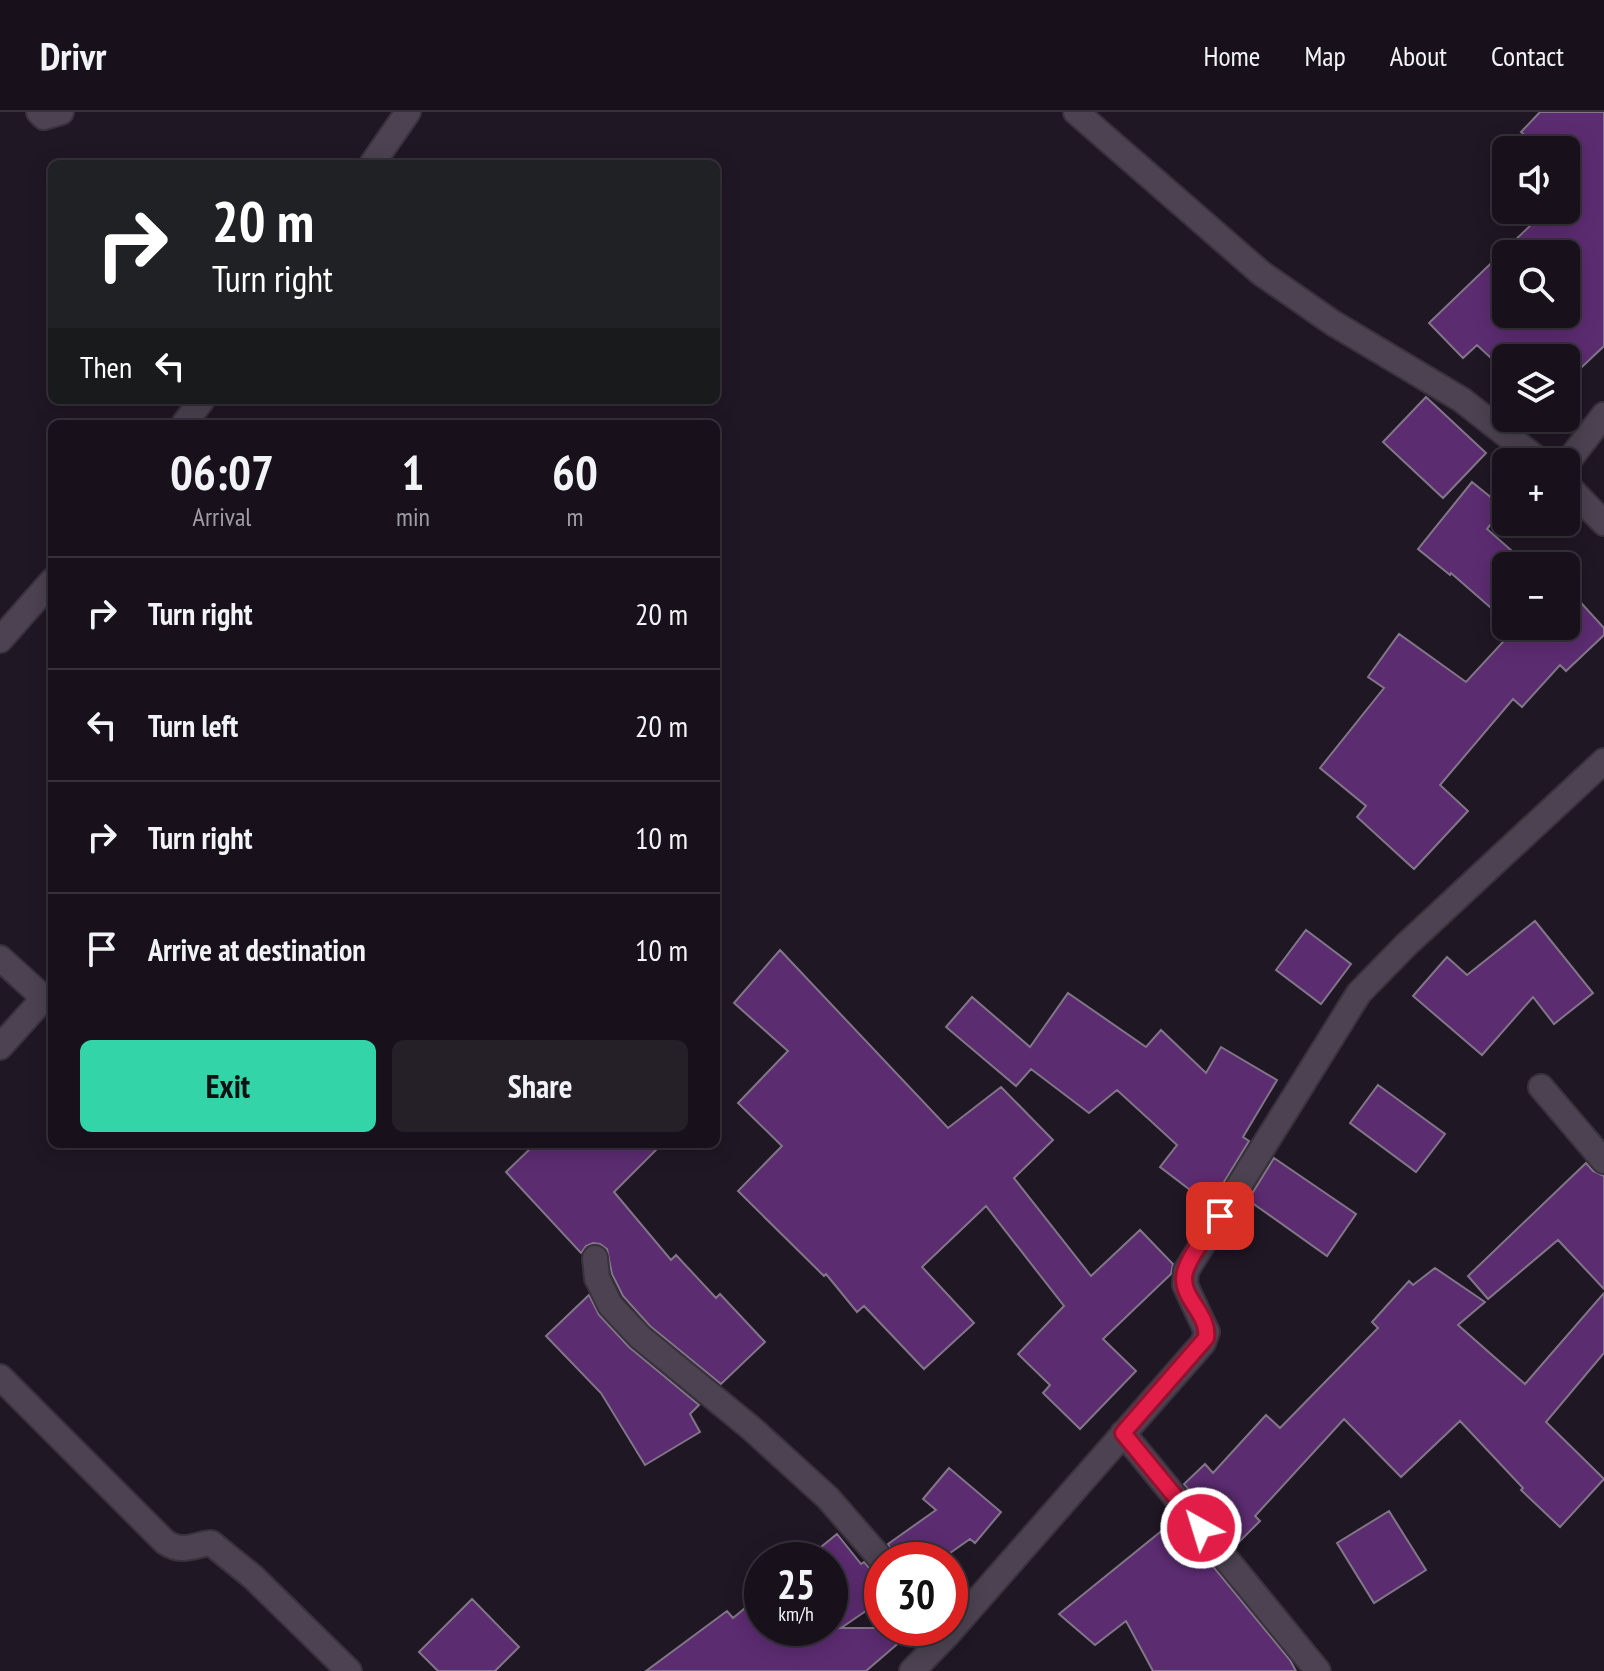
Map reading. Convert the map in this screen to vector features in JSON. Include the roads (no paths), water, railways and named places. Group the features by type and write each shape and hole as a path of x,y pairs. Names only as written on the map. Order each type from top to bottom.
{"street":[{"path":"39,112 44,117 61,112"},
{"path":"375,160 408,112"},
{"path":"1076,112 1261,273 1333,323 1462,400 1523,448"},
{"path":"1578,448 1604,415"},
{"path":"1580,498 1604,523"},
{"path":"0,640 48,586"},
{"path":"968,1604 1206,1338 1205,1322 1185,1285 1186,1271 1349,1007 1371,979 1406,945 1604,761"},
{"path":"0,958 44,998 0,1047"},
{"path":"1541,1087 1604,1161"},
{"path":"595,1258 597,1278 610,1305 640,1337 751,1428 828,1498 866,1542"},
{"path":"0,1377 165,1542 174,1548 188,1550 206,1542 211,1543 253,1577 349,1671"},
{"path":"1123,1433 1318,1671"},
{"path":"912,1671 932,1646"}]}
